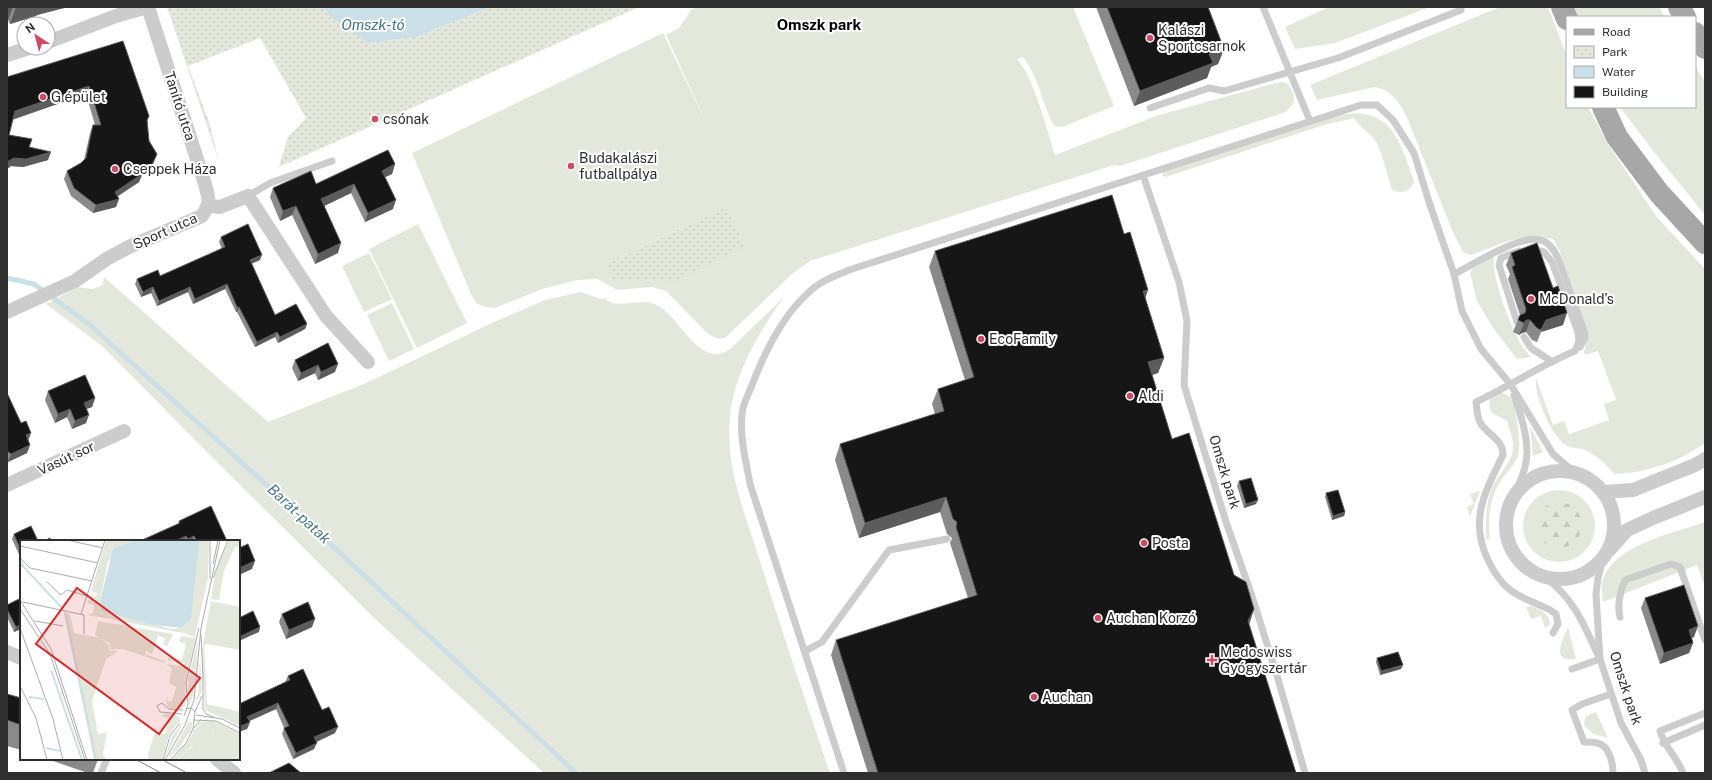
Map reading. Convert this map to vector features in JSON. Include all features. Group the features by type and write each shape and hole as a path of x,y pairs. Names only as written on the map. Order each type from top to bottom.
{"main road":[{"path":"1562,7 1566,17"},
{"path":"1679,7 1684,16"},
{"path":"1696,34 1705,48"},
{"path":"1603,108 1617,137 1659,194 1705,242"}],"street":[{"name":"Tanító utca","path":"56,39 116,16 148,7 205,184 210,201 209,206"},
{"name":"Sport utca","path":"7,312 67,285 108,258 131,246 202,216 209,206 220,207 248,196"},
{"path":"248,196 326,316 368,362"},
{"name":"Vasút sor","path":"7,485 124,431"},
{"path":"1604,492 1633,490 1695,465 1705,459"},
{"path":"1606,555 1613,537 1614,523 1611,506 1604,492 1591,480 1575,473 1560,470 1546,472 1530,479 1516,492 1507,509 1505,526 1507,542 1512,552 1525,568 1546,578 1563,580 1577,577 1591,570 1606,555 1627,530 1705,497"},
{"path":"7,652 20,658"},
{"path":"218,760 234,773"}],"lane":[{"path":"1262,7 1310,122"},
{"path":"1150,108 1209,88 1224,91 1338,58 1461,10"},
{"path":"844,773 750,484 742,438 743,409 761,362 780,327 810,291 826,280 849,270 1361,105 1377,105 1393,120 1414,153 1454,274 1462,311 1481,349 1511,385 1553,454 1575,473"},
{"path":"248,196 270,183 332,161"},
{"name":"Omszk park","path":"1143,175 1179,282 1187,321 1184,385 1226,522 1252,596 1305,773"},
{"path":"1454,274 1511,244 1533,239 1547,243 1554,250 1559,260 1584,333 1585,338 1582,345 1575,351 1551,361 1511,385 1476,402 1481,424 1499,440 1503,448 1504,455 1484,494 1479,524 1482,548 1492,570 1503,584 1510,590 1556,614 1558,624 1553,633"},
{"path":"1518,322 1500,270 1500,261 1508,255 1533,248 1544,252 1552,262 1578,332 1579,341 1575,351"},
{"path":"1524,337 1531,348 1551,361"},
{"path":"1511,385 1521,414 1527,453 1525,466 1516,492"},
{"path":"805,651 822,642 889,550 947,539"},
{"name":"Omszk park","path":"1606,555 1598,578 1596,594 1600,659 1621,723 1641,760 1645,773"},
{"path":"1620,617 1618,609 1625,580 1671,564 1680,567 1705,640"},
{"path":"1546,578 1566,595 1575,608 1600,659 1572,669"},
{"path":"1611,694 1582,704 1572,710 1584,742 1599,743 1607,749 1613,766 1613,773"},
{"path":"1683,773 1679,763 1663,743 1660,731 1705,713"},
{"path":"1663,743 1705,725"},
{"path":"101,773 107,760"}],"green space":[{"path":"167,7 324,7 329,15 418,36 491,7 639,7 279,167 288,137 306,118 260,38 188,66 209,122 219,162"},
{"path":"698,7 1073,7 1114,106 1062,127 1054,126 1033,73 1023,57 1017,59 1035,91 1055,155 1159,115 1276,83 1283,82 1288,84 1293,93 1294,100 1291,107 1283,113 1120,166 1114,165 810,261 792,274 725,338 715,338 706,332 666,291 652,287 617,290 598,279 577,280 542,289 495,308 485,307 476,303 412,153 663,33 707,125 666,35 679,28 691,10","holes":["727,207 745,246 605,265"]},
{"path":"1329,7 1430,7 1335,43 1295,49 1285,27"},
{"path":"1500,7 1548,7 1566,53 1566,108 1589,108 1608,144 1656,216 1705,269 1705,443 1684,456 1662,465 1650,469 1614,474 1596,456 1582,449 1567,446 1561,441 1555,434 1545,415 1537,394 1536,378 1553,425 1564,421 1569,434 1609,420 1604,404 1616,400 1598,351 1585,355 1584,352 1589,333 1560,252 1553,239 1534,236 1508,241 1471,255 1463,252 1452,230 1406,115 1396,99 1385,90 1375,87 1317,100 1310,85"},
{"path":"1572,7 1659,7 1664,16 1576,16"},
{"path":"1696,68 1705,82 1705,215 1621,108 1696,108"},
{"path":"1358,113 1381,120 1395,135 1405,155 1413,178 1414,183 1407,190 1399,192 1392,190 1383,158 1376,142 1354,118 1324,125 1166,177 1163,176 1162,173 1338,115"},
{"path":"727,207 745,246 673,282 613,279 605,264"},
{"path":"418,224 467,323 417,348 369,249"},
{"path":"369,253 392,299 364,312 342,266"},
{"path":"1494,256 1495,274 1505,308 1518,340 1531,357 1517,359 1493,328 1477,301 1470,273 1475,263"},
{"path":"104,277 268,422 364,384 494,322 545,300 581,292 601,299 605,298 613,303 652,303 661,307 669,314 692,341 701,348 709,353 719,354 730,349 784,297 757,339 736,386 730,417 730,454 733,472 743,508 785,641 830,773 544,773 375,619 102,346 46,304 78,287 92,289 103,285"},
{"path":"392,303 414,349 389,361 367,315"},
{"path":"1502,392 1510,397 1514,403 1519,451 1515,462 1502,479 1494,494 1489,515 1490,539 1486,540 1486,513 1490,492 1505,468 1513,448 1507,421 1492,413 1490,408 1489,401 1493,395"},
{"path":"1530,426 1543,452 1533,456"},
{"path":"1559,490 1573,493 1585,500 1592,512 1595,526 1592,540 1585,552 1573,559 1559,562 1545,559 1533,552 1526,540 1523,526 1526,512 1533,500 1545,493"},
{"path":"1480,491 1470,517 1467,507 1474,504 1470,494"},
{"path":"1564,502 1576,508 1581,516 1581,534 1576,542 1568,547 1554,548 1542,542 1537,534 1536,520 1542,508 1550,503"},
{"path":"1705,522 1705,587 1697,565 1603,602 1602,584 1607,571 1617,560 1629,551 1644,543"},
{"path":"1531,606 1547,615 1550,625 1545,628 1541,616 1531,619 1526,607"},
{"path":"1568,627 1576,659 1563,658 1560,654 1561,644"},
{"path":"1596,712 1608,738 1593,734 1584,725 1585,718"}],"water":[{"name":"Omszk-tó","path":"324,7 491,7 418,36 368,43 329,15"}],"building":[{"name":"Kalászi Sportcsarnok","path":"1107,7 1208,7 1224,49 1209,54 1213,63 1140,91"},
{"path":"123,41 149,116 147,120 149,141 157,154 151,166 138,167 142,174 115,192 119,199 96,205 74,188 67,171 81,163 86,158 93,125 101,125 89,86 15,111 9,135 32,139 29,147 51,152 26,159 14,158 7,162 7,77"},
{"path":"388,150 395,164 382,171 396,200 368,213 354,184 321,199 341,243 318,254 296,206 283,211 273,188 311,171 316,184"},
{"path":"1112,195 1124,234 1130,232 1148,290 1143,291 1164,358 1148,362 1172,439 1189,433 1234,575 1246,582 1254,609 1248,621 1296,773 878,773 836,640 977,595 956,527 957,522 953,519 946,497 865,523 840,444 944,411 938,389 974,377 935,251"},
{"path":"248,224 262,255 250,260 275,315 296,304 307,324 280,337 277,332 257,342 239,307 237,307 227,284 195,299 190,287 159,301 153,287 143,292 137,279 158,270 160,276 225,247 221,237"},
{"name":"McDonald's","path":"1537,243 1553,288 1558,286 1567,313 1546,320 1541,330 1537,328 1530,320 1526,320 1524,323 1518,320 1520,315 1525,313 1526,309 1512,267 1515,265 1511,253"},
{"path":"328,343 338,364 321,372 318,365 301,373 295,360"},
{"path":"85,375 95,398 84,403 89,415 75,421 70,409 58,414 48,391"},
{"path":"7,393 21,423 26,421 31,433 26,435 30,445 11,454 7,451"},
{"path":"1251,478 1258,500 1246,504 1239,481"},
{"path":"1338,490 1345,512 1333,516 1326,493"},
{"path":"211,506 227,540 196,540 194,536 188,539 186,536 177,540 142,540 180,523 179,521"},
{"path":"31,526 38,540 20,540 20,549 14,534"},
{"path":"248,544 255,561 240,568 240,548"},
{"path":"1684,585 1698,626 1689,630 1693,643 1664,653 1645,598"},
{"path":"20,598 20,625 16,627 7,609 7,605"},
{"path":"308,602 315,619 289,630 282,614"},
{"path":"253,611 260,627 240,637 240,618"},
{"path":"1398,652 1403,665 1381,671 1377,658"},
{"path":"303,669 322,710 329,707 338,727 314,737 317,743 296,753 284,728 289,726 278,703 247,717 250,722 240,727 240,704 290,680 288,676"},
{"path":"7,694 20,698 20,725 7,720"},
{"path":"289,763 301,773 269,773"}],"waterway":[{"name":"Barát-patak","path":"7,278 34,284 90,325 280,497 576,773"}],"tram line":[{"path":"137,760 161,773"},
{"path":"163,760 187,773"}],"place":[{"name":"Kalászi Sportcsarnok","path":"1150,38"},
{"name":"G épület","path":"43,97"},
{"name":"csónak","path":"375,119"},
{"name":"Budakalászi futballpálya","path":"571,166"},
{"name":"Cseppek Háza","path":"115,169"},
{"name":"McDonald's","path":"1531,299"},
{"name":"EcoFamily","path":"981,339"},
{"name":"Aldi","path":"1130,396"},
{"name":"Posta","path":"1144,543"},
{"name":"Auchan Korzó","path":"1098,618"},
{"name":"Medoswiss Gyógyszertár","path":"1212,660"},
{"name":"Auchan","path":"1034,697"}],"district":[{"name":"Omszk park","path":"819,25"}]}
